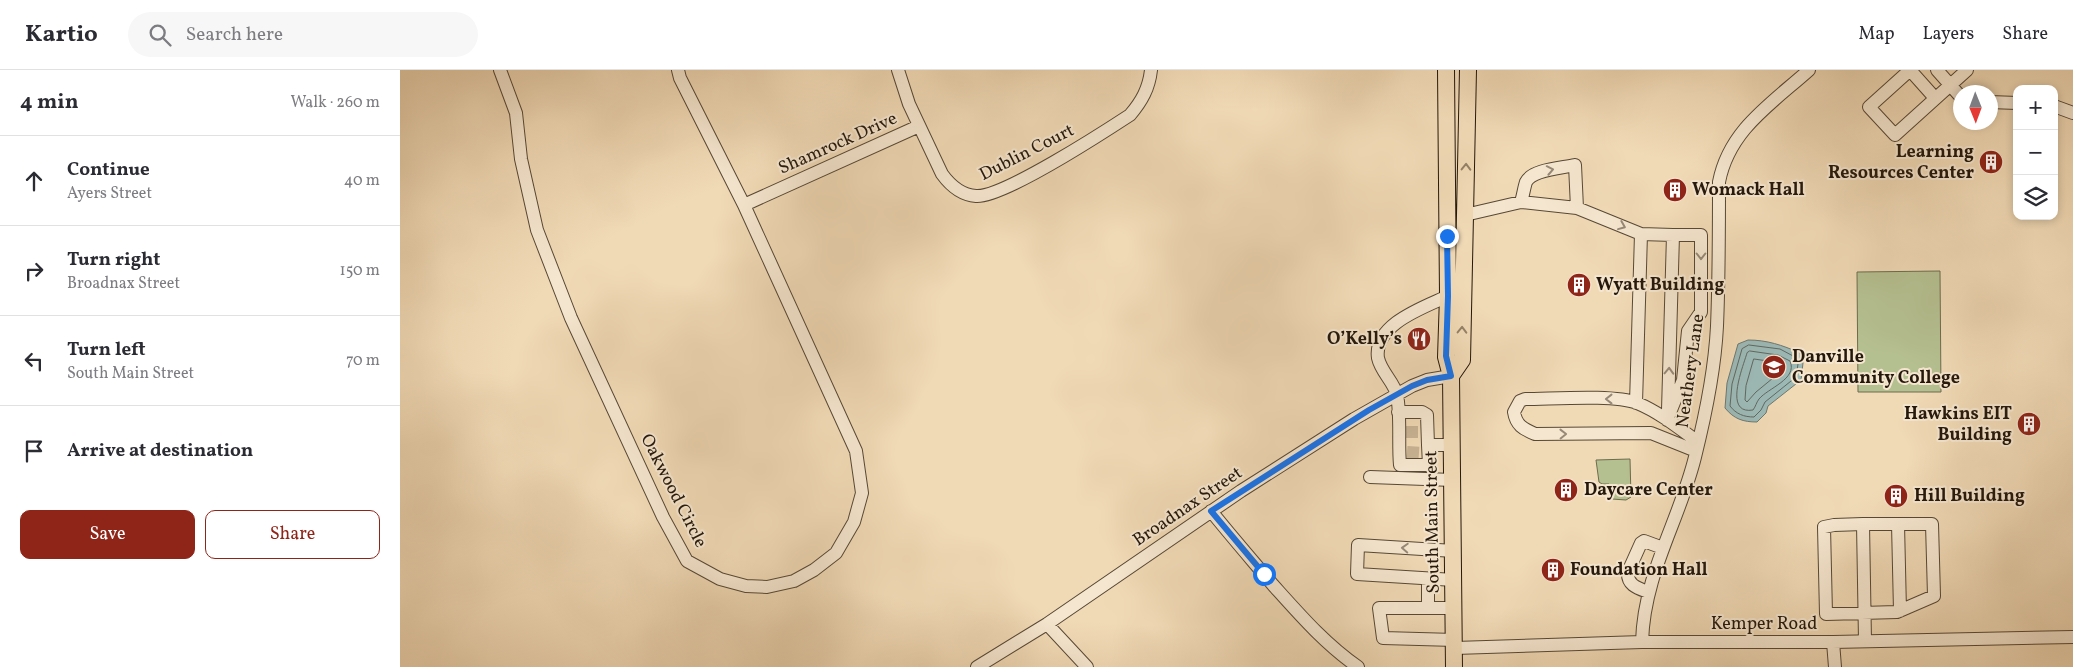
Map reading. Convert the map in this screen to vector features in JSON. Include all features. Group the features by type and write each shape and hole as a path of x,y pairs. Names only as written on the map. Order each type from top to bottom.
{"main road":[{"name":"South Main Street","path":"1446,70 1448,296 1446,356 1451,376 1454,667"},
{"name":"South Main Street","path":"1451,376 1462,360 1468,70"}],"street":[{"name":"Oakwood Circle","path":"500,70 516,113 521,159 537,230 571,318 663,517 687,561 720,579 746,586 767,587 794,581 836,554 854,522 862,492 856,451 744,205 680,78 678,70"},
{"name":"Shamrock Drive","path":"744,205 919,126 898,70"},
{"name":"Dublin Court","path":"919,126 942,174 949,184 966,194 976,196 989,195 1058,159 1130,115 1139,105 1147,91 1151,70"},
{"name":"Neathery Lane","path":"1642,642 1648,592 1682,500 1697,447 1713,365 1717,328 1719,182 1722,170 1727,154 1735,140 1746,127 1808,70"},
{"path":"1935,98 1910,70 1869,107 1895,135 1967,70"},
{"path":"1937,70 1953,88"},
{"path":"1998,102 2013,103"},
{"path":"2058,107 2073,113"},
{"path":"1521,202 1526,181 1531,176 1543,171 1575,165 1577,208"},
{"path":"1465,216 1521,202 1577,208 1641,234 1701,235 1701,312 1688,331 1683,380 1667,420"},
{"path":"1636,403 1641,234"},
{"path":"1667,420 1673,235"},
{"path":"1398,412 1422,412 1427,415 1425,443 1428,465 1400,465 1403,452 1402,432 1398,412 1397,394 1383,371 1378,357 1381,340 1396,322 1448,296"},
{"name":"Broadnax Street","path":"977,667 1047,624 1211,511 1322,439 1397,394 1427,380 1451,376"},
{"path":"1619,399 1636,403 1667,420 1697,447 1651,432 1535,434 1524,430 1518,425 1514,412 1520,401 1525,400 1619,399"},
{"path":"1425,443 1452,446"},
{"path":"1370,476 1453,480"},
{"path":"1211,511 1243,551 1304,620 1324,641 1358,667"},
{"path":"1834,524 1898,524 1932,524 1934,596 1900,611 1826,614 1824,527 1834,524"},
{"path":"1863,524 1865,641"},
{"path":"1898,524 1900,611"},
{"path":"1648,592 1632,586 1628,572 1641,543 1644,541 1663,548"},
{"path":"1454,551 1358,545 1356,574 1454,580"},
{"path":"1428,579 1428,608 1454,608"},
{"name":"Kemper Road","path":"1428,608 1379,608 1382,638 1455,644 1834,642 2073,637"},
{"path":"1047,624 1087,667"},
{"path":"1834,642 1835,667"}],"green space":[{"path":"1940,271 1941,392 1858,392 1857,272"},
{"path":"1630,459 1631,497 1626,500 1612,499 1609,484 1599,482 1596,460"}],"water":[{"path":"1748,340 1768,342 1793,350 1800,353 1803,363 1801,380 1768,406 1766,413 1757,422 1739,419 1725,408 1727,383 1738,344"}],"tunnel":[{"path":"1406,432 1420,432"},
{"path":"1407,452 1421,453"}],"place":[{"name":"Learning Resources Center","path":"1991,162"},
{"name":"Womack Hall","path":"1675,190"},
{"name":"Wyatt Building","path":"1579,285"},
{"name":"O’Kelly’s","path":"1419,339"},
{"name":"Danville Community College","path":"1774,367"},
{"name":"Hawkins EIT Building","path":"2029,424"},
{"name":"Daycare Center","path":"1566,490"},
{"name":"Hill Building","path":"1896,496"},
{"name":"Foundation Hall","path":"1553,570"}],"route":[{"path":"1264,574 1211,511 1369,410 1412,386 1427,380 1451,376 1446,356 1447,236"}]}
